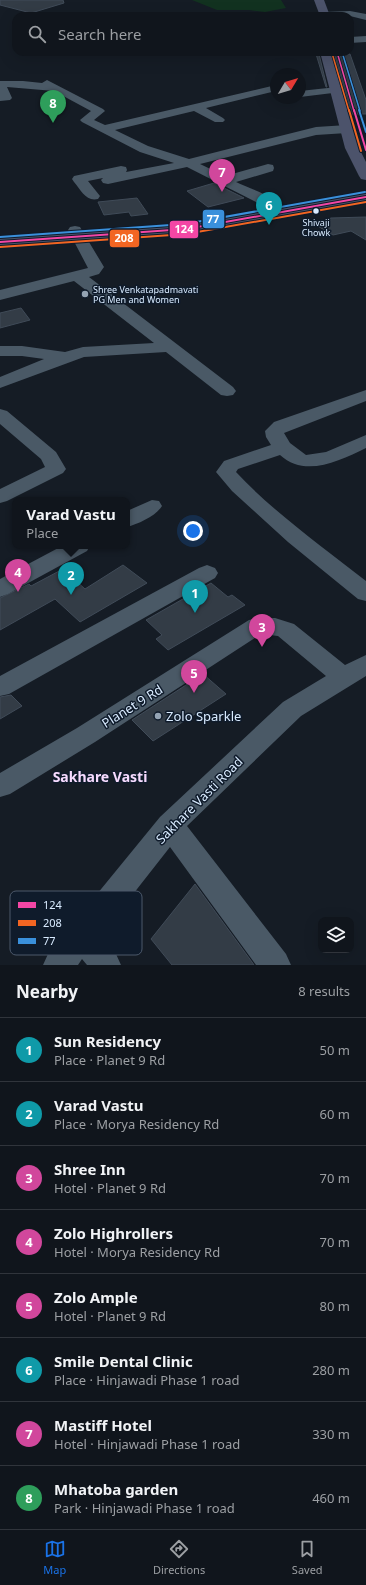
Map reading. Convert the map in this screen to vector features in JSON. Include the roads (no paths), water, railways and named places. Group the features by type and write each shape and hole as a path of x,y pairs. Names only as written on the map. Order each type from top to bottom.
{"main road":[{"path":"310,0 318,12"},
{"path":"319,0 320,12"},
{"path":"327,56 352,148 366,176"},
{"path":"338,56 366,150"},
{"path":"0,235 77,234 186,228 366,191"},
{"path":"279,209 366,197"},
{"path":"0,242 77,234"}],"street":[{"path":"354,15 366,17"},
{"path":"354,40 366,39"},
{"path":"0,98 6,98 1,86 3,84 52,86 99,112 86,120 144,149 170,158 188,162 279,209"},
{"path":"306,84 336,85"},
{"path":"306,92 336,85"},
{"path":"103,129 270,89"},
{"path":"208,114 248,103 270,99"},
{"path":"196,107 219,120"},
{"path":"108,180 316,131 347,129"},
{"path":"93,196 79,179 170,158"},
{"path":"224,180 268,168 258,161"},
{"path":"0,296 94,271 96,267 77,234"},
{"path":"78,276 227,391"},
{"path":"0,383 65,357 83,352 170,347"},
{"path":"0,351 22,351 65,357"},
{"path":"366,395 281,426 274,431 275,436 283,447 297,459 308,462 322,459 366,441"},
{"path":"0,415 49,456 56,469 0,497"},
{"path":"283,447 231,465 226,472 296,537 366,593"},
{"path":"130,518 152,506"},
{"path":"0,589 73,549"},
{"path":"0,687 207,573"},
{"name":"Planet 9 Rd","path":"0,786 93,731 257,626 275,626 286,630 343,677"},
{"name":"Sakhare Vasti Road","path":"118,891 170,825 292,709 366,664"},
{"path":"170,825 275,965"},
{"name":"Sakhare Vasti Road","path":"59,965 67,955"},
{"path":"98,955 105,965"}],"place":[{"name":"Mhatoba garden","path":"53,123"},
{"name":"Mastiff Hotel","path":"222,192"},
{"name":"Shivaji Chowk","path":"316,211"},
{"name":"Smile Dental Clinic","path":"269,225"},
{"name":"Shree Venkatapadmavati PG Men and Women","path":"85,294"},
{"name":"Zolo Highrollers","path":"18,592"},
{"name":"Varad Vastu","path":"71,595"},
{"name":"Sun Residency","path":"195,613"},
{"name":"Shree Inn","path":"262,647"},
{"name":"Zolo Ample","path":"194,693"},
{"name":"Zolo Sparkle","path":"158,716"}],"district":[{"name":"Sakhare Vasti","path":"100,776"}]}
